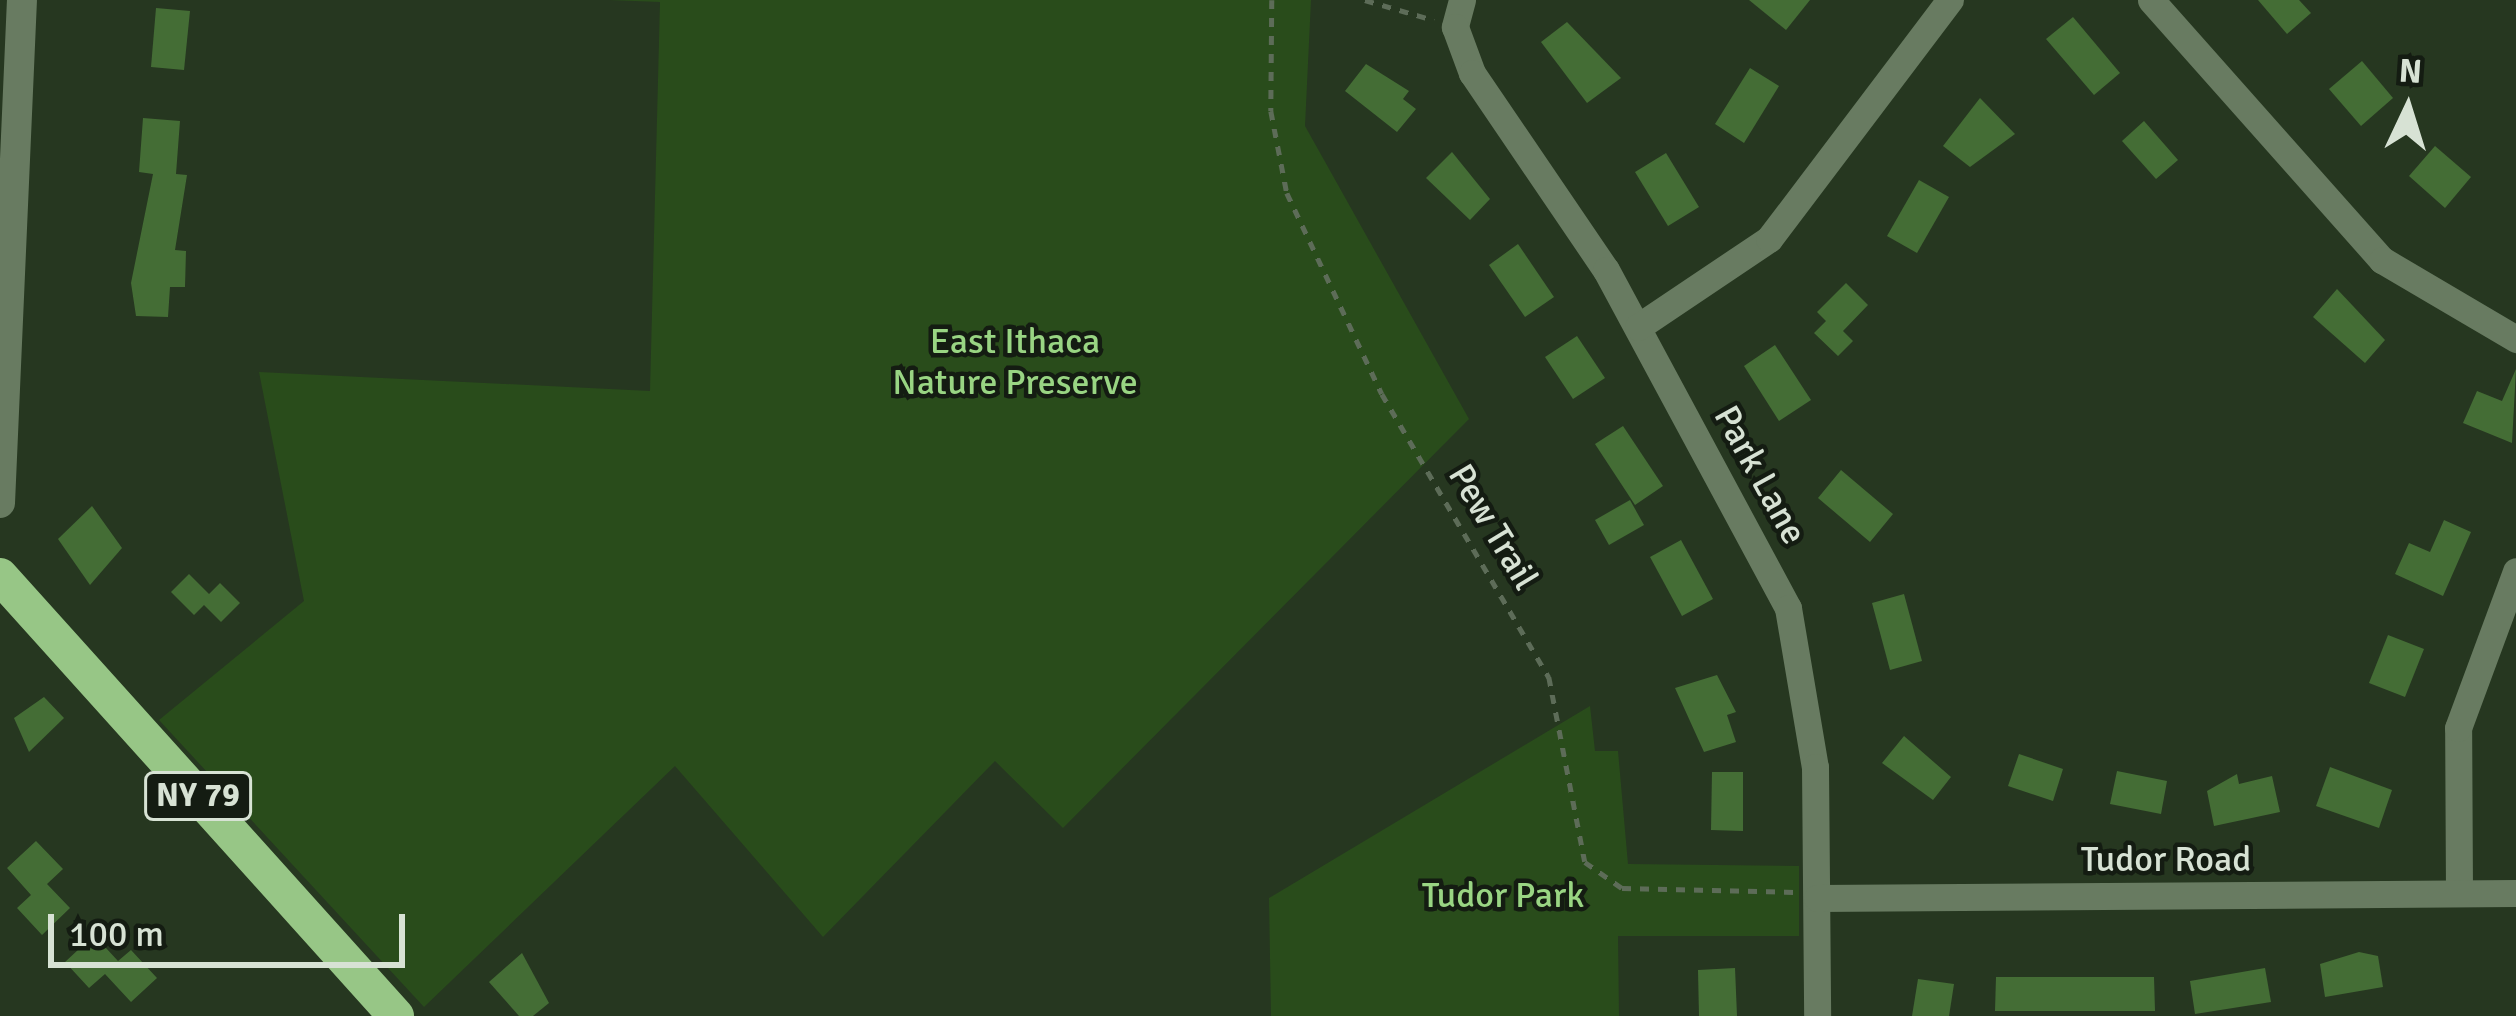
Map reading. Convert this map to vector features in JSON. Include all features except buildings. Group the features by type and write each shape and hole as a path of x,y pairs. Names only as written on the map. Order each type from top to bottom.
{"highway":[{"name":"NY 79","path":"0,576 396,1016"}],"street":[{"path":"0,503 22,0"},
{"path":"1638,327 1768,239 1950,0"},
{"path":"2151,0 2383,260 2516,339"},
{"name":"Park Lane","path":"1458,14 1472,73 1638,327 1788,608 1809,700 1817,1016"},
{"path":"2459,893 2458,728 2516,571"},
{"name":"Tudor Road","path":"1817,898 2516,893"}],"path":[{"name":"Pew Trail","path":"1272,0 1271,111 1287,193 1382,394 1549,677 1585,862 1622,888 1817,898"},
{"path":"1365,0 1458,14"}],"green space":[{"name":"East Ithaca Nature Preserve","path":"609,0 1311,0 1305,126 1469,419 1063,828 995,761 823,937 675,766 424,1007 159,720 304,601 259,372 650,391 660,2"},
{"name":"Tudor Park","path":"1590,706 1595,751 1618,751 1628,864 1799,866 1799,936 1618,936 1619,1016 1271,1016 1269,898"}]}
